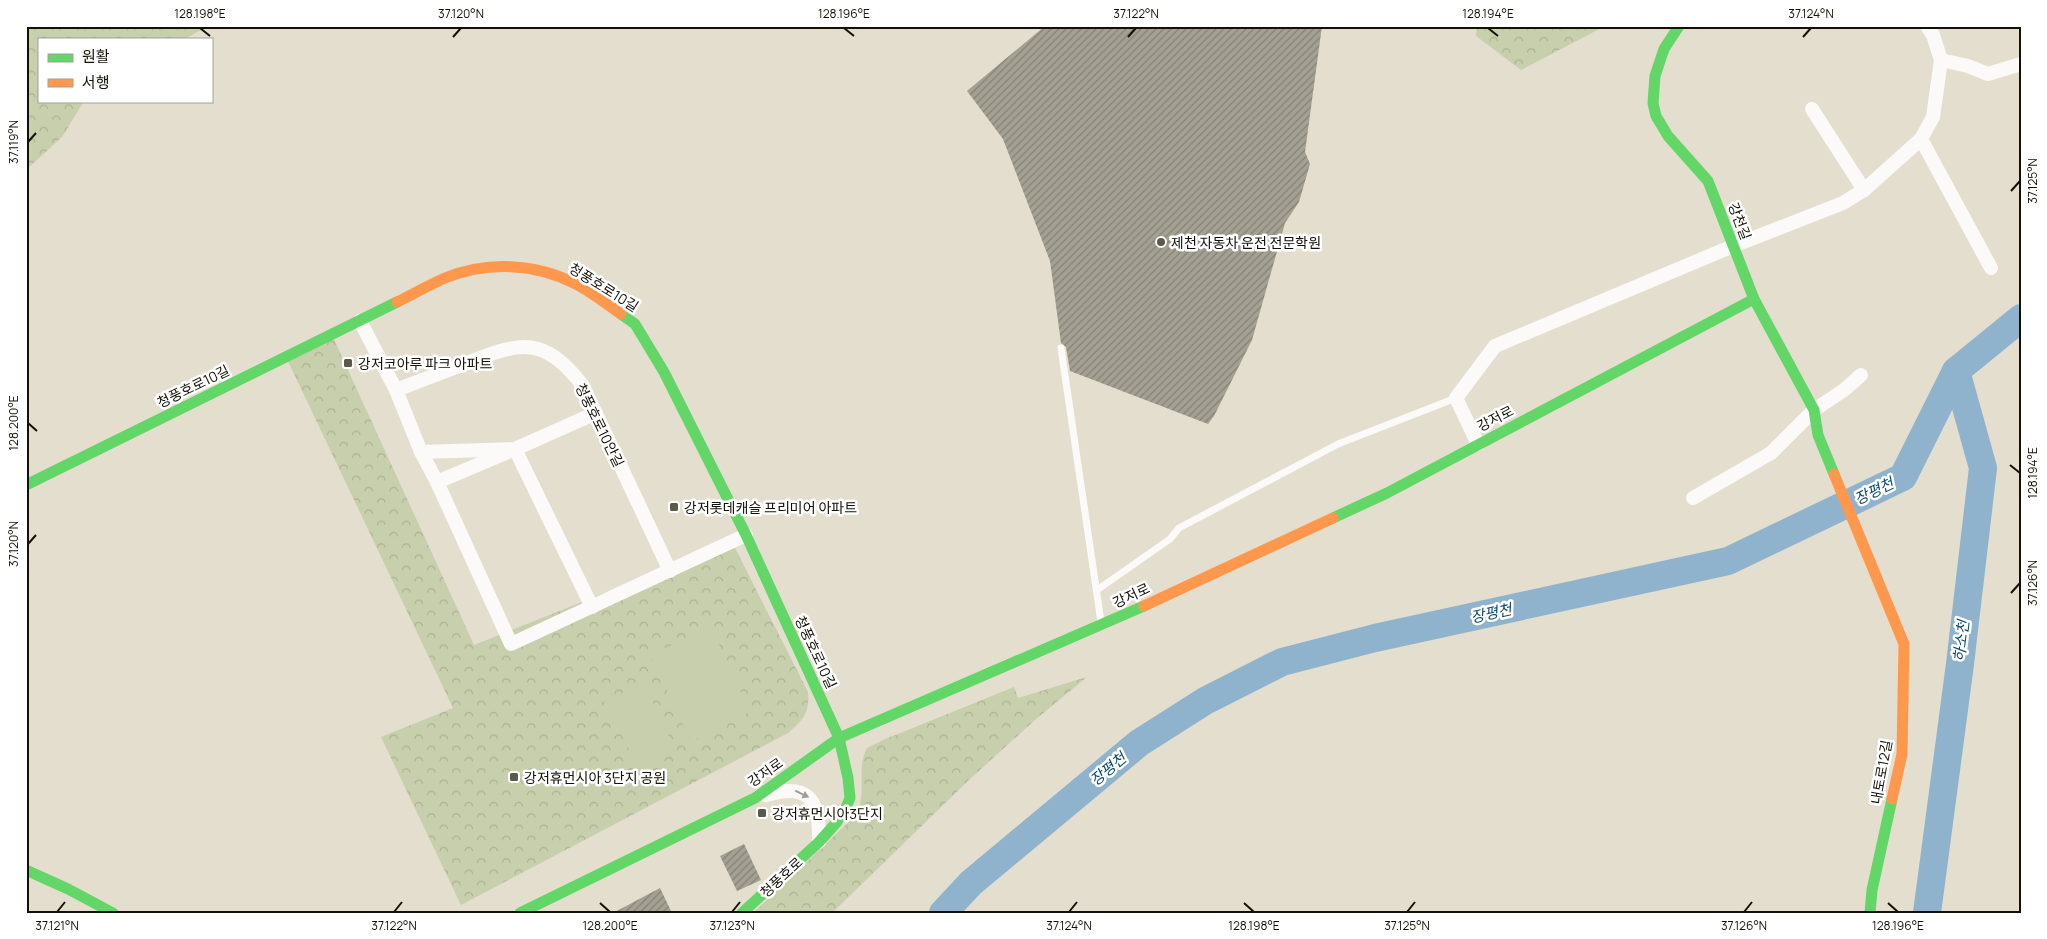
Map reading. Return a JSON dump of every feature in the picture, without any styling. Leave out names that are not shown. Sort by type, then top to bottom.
[{"type":"street","name":"강천길","points":[[1679,26],[1669,40],[1658,63],[1652,87],[1656,111],[1665,132],[1699,167],[1708,181],[1754,299],[1814,410],[1818,435]]},
{"type":"street","points":[[1478,444],[1456,398],[1495,346],[1733,246],[1843,203],[1864,190],[1897,162],[1920,139],[1933,117],[1942,60],[1933,35],[1927,26]]},
{"type":"street","points":[[1942,60],[1968,66],[1988,74],[2016,65],[2021,54]]},
{"type":"street","points":[[1812,110],[1864,190]]},
{"type":"street","points":[[1920,139],[1991,268]]},
{"type":"street","name":"청풍호로10길","points":[[26,485],[446,278],[483,268],[514,266],[552,273],[578,285],[635,324],[664,372],[746,535],[839,738]]},
{"type":"street","name":"강저로","points":[[520,913],[755,798],[839,738],[1102,625],[1387,493],[1754,299]]},
{"type":"street","points":[[360,321],[396,390],[421,452],[437,482],[511,644],[746,535]]},
{"type":"street","name":"청풍호로10안길","points":[[396,390],[502,349],[523,346],[536,348],[553,356],[568,367],[583,386],[670,571]]},
{"type":"street","points":[[1693,498],[1771,453],[1814,410],[1844,390],[1861,374]]},
{"type":"street","points":[[437,482],[596,413]]},
{"type":"street","name":"내토로12길","points":[[1818,435],[1904,644],[1902,754],[1872,890],[1870,913]]},
{"type":"street","points":[[421,452],[515,449]]},
{"type":"street","points":[[515,449],[592,607]]},
{"type":"street","name":"청풍호로","points":[[742,913],[819,842],[841,817],[850,798],[848,778],[839,738]]},
{"type":"street","points":[[755,798],[782,790],[796,790],[806,794],[815,804],[818,812],[819,842]]},
{"type":"street","points":[[26,870],[68,889],[113,913]]},
{"type":"lane","points":[[1061,348],[1102,625]]},
{"type":"lane","points":[[1097,590],[1170,539],[1179,528],[1338,444],[1456,398]]},
{"type":"green space","points":[[26,26],[208,26],[187,38],[38,38],[38,102],[83,102],[62,137],[26,170]]},
{"type":"green space","points":[[1477,26],[1605,26],[1521,70],[1476,36]]},
{"type":"green space","points":[[331,333],[474,645],[732,542],[808,692],[807,711],[798,724],[788,733],[461,905],[381,737],[453,708],[286,357]]},
{"type":"green space","points":[[712,629],[750,712],[691,741],[650,654]]},
{"type":"green space","points":[[1087,677],[1036,719],[971,778],[832,913],[753,913],[857,814],[861,796],[862,763],[867,748],[1014,687],[1018,698]]},
{"type":"green space","points":[[644,684],[677,753],[638,767],[604,701]]},
{"type":"building","name":"제천 자동차 운전 전문학원","points":[[1045,26],[1322,26],[1305,152],[1310,164],[1299,202],[1285,223],[1252,340],[1214,416],[1208,424],[1070,371],[1066,347],[1061,343],[1050,261],[1003,139],[967,91]]},
{"type":"building","points":[[744,844],[761,880],[737,891],[720,856]]},
{"type":"building","points":[[660,888],[672,913],[613,913]]},
{"type":"waterway","name":"장평천","points":[[943,913],[971,883],[1139,743],[1205,701],[1282,662],[1375,638],[1728,561],[1903,477],[1956,371],[2021,318]]},
{"type":"waterway","name":"하소천","points":[[1927,913],[1960,664],[1983,468],[1956,371]]},
{"type":"traffic: fast","points":[[1679,26],[1664,49],[1655,76],[1653,103],[1656,116],[1668,136],[1708,181],[1754,299],[1814,410],[1818,435],[1834,474]]},
{"type":"traffic: fast","points":[[1333,518],[1387,493],[1754,299]]},
{"type":"traffic: fast","points":[[26,485],[397,302]]},
{"type":"traffic: fast","points":[[621,314],[635,324],[664,372],[746,535],[839,738],[848,778],[850,798],[845,810],[836,823],[819,842],[742,913]]},
{"type":"traffic: fast","points":[[520,913],[755,798],[839,738],[1144,606]]},
{"type":"traffic: fast","points":[[1870,913],[1872,890],[1892,799]]},
{"type":"traffic: fast","points":[[26,870],[68,889],[113,913]]},
{"type":"traffic: slow","points":[[397,302],[445,278],[461,273],[478,269],[511,267],[528,268],[560,277],[588,291],[621,314]]},
{"type":"traffic: slow","points":[[1834,474],[1904,644],[1902,754],[1892,799]]},
{"type":"traffic: slow","points":[[1144,606],[1333,518]]},
{"type":"place","name":"제천 자동차 운전 전문학원","points":[[1161,242]]},
{"type":"place","name":"강저코아루 파크 아파트","points":[[348,363]]},
{"type":"place","name":"강저롯데캐슬 프리미어 아파트","points":[[674,507]]},
{"type":"place","name":"강저휴먼시아 3단지 공원","points":[[514,777]]},
{"type":"place","name":"강저휴먼시아3단지","points":[[762,813]]}]
